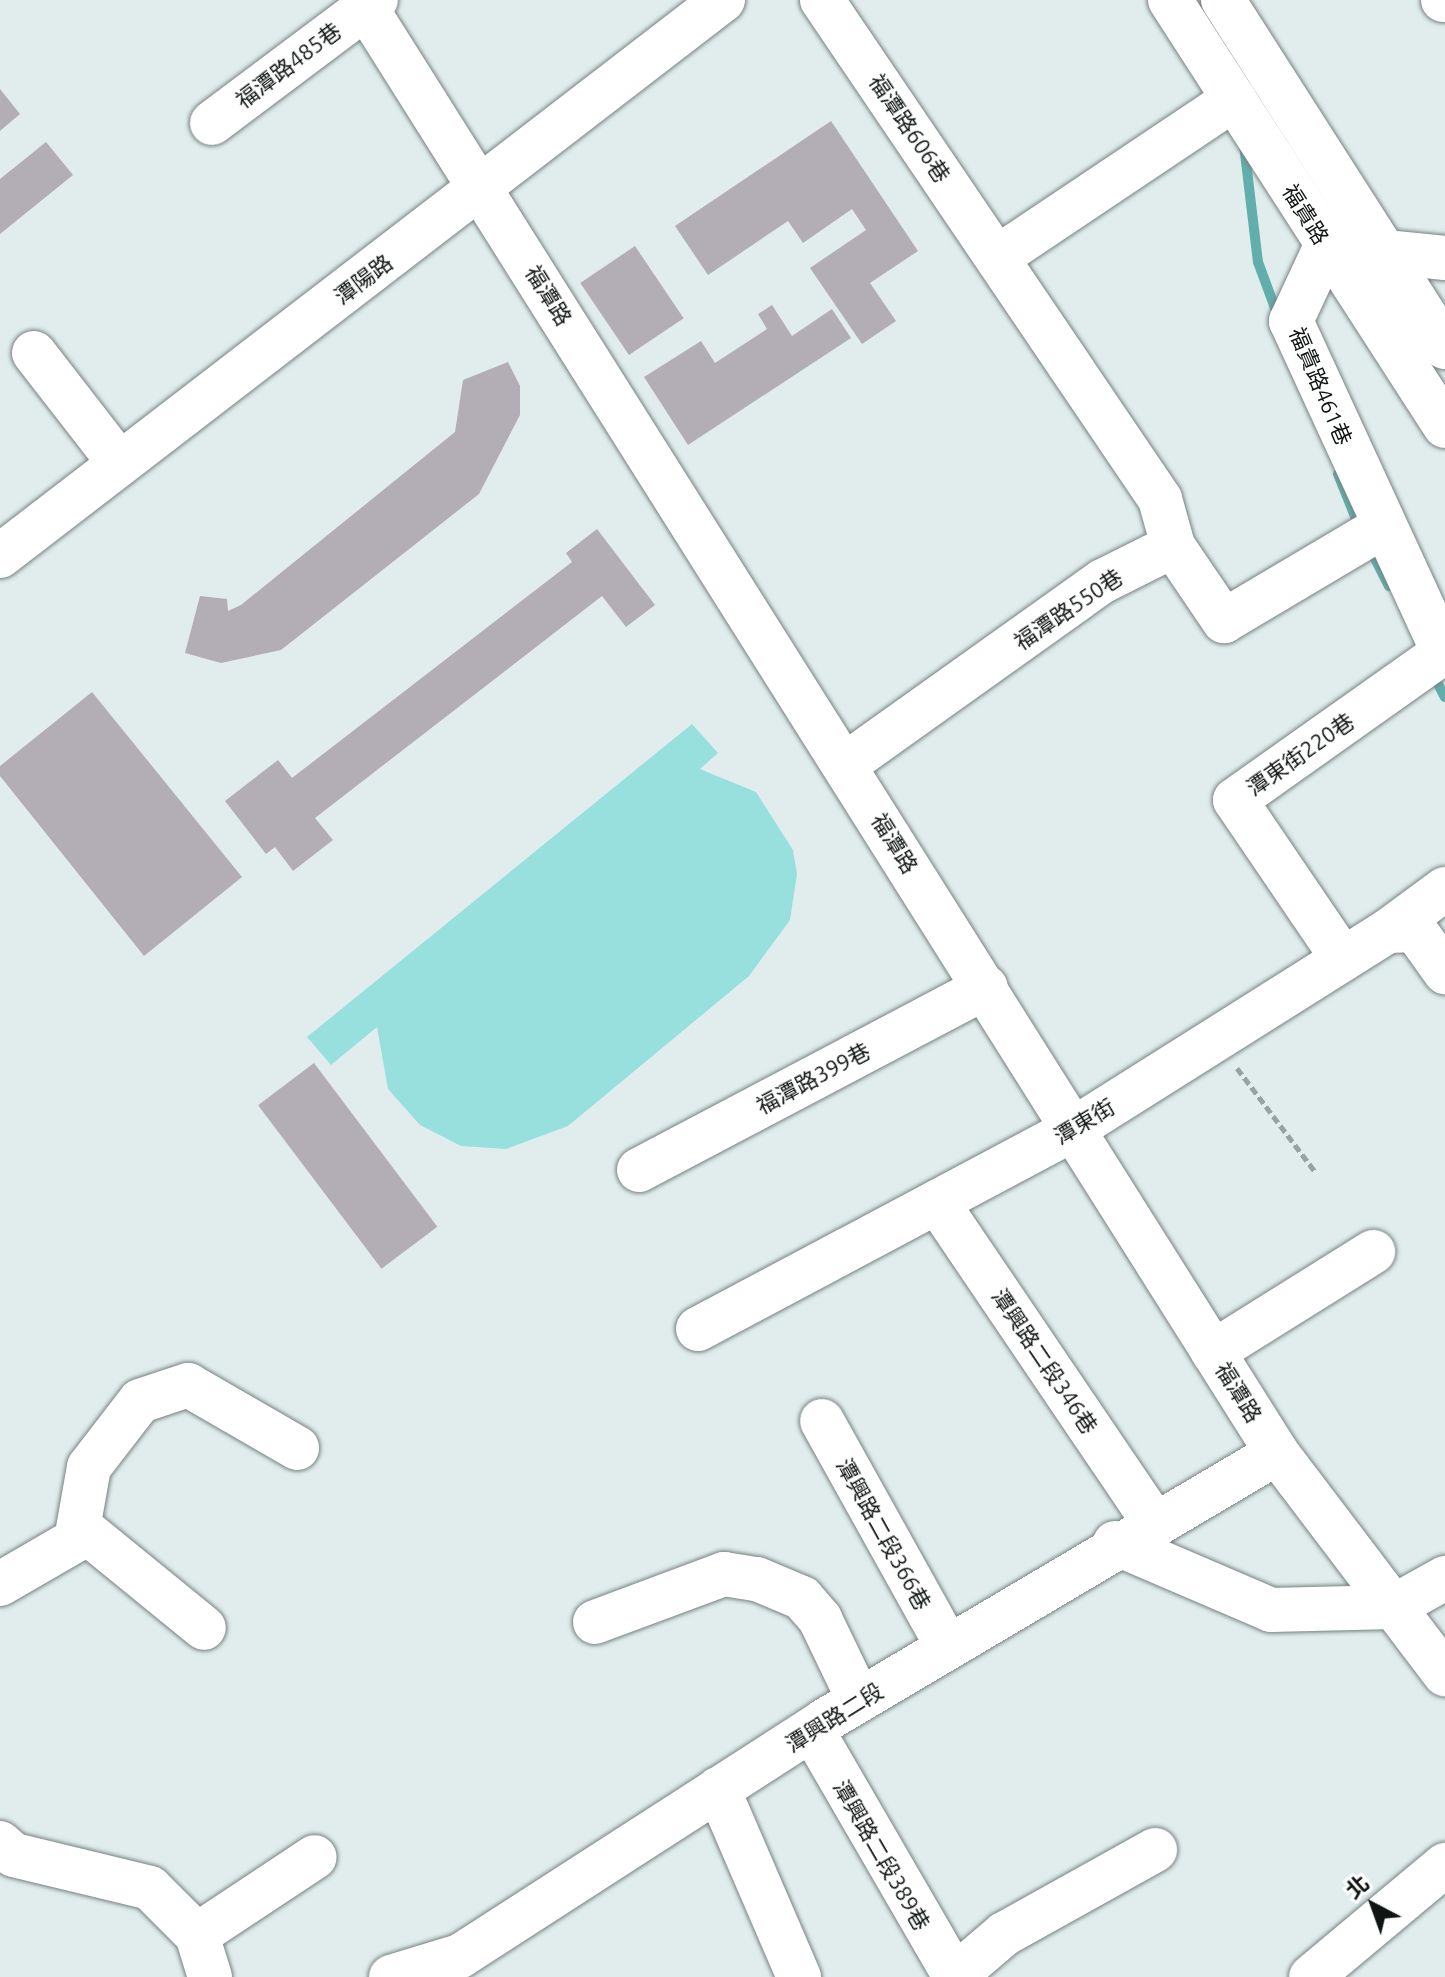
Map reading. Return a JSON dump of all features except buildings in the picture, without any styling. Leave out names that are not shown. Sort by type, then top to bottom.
[{"type":"street","name":"潭陽路","points":[[0,556],[723,0]]},
{"type":"street","name":"福潭路606巷","points":[[822,0],[998,257]]},
{"type":"street","name":"福貴路","points":[[1170,0],[1445,426]]},
{"type":"street","name":"福貴路","points":[[1223,0],[1445,347]]},
{"type":"street","name":"福潭路","points":[[368,2],[481,189],[846,764],[1072,1130],[1277,1453],[1445,1674]]},
{"type":"street","name":"福潭路485巷","points":[[212,123],[368,2]]},
{"type":"street","points":[[1234,99],[998,257],[1160,499],[1173,546],[1224,621],[1382,527]]},
{"type":"street","points":[[1326,246],[1385,255],[1445,258]]},
{"type":"street","name":"福貴路461巷","points":[[1326,246],[1291,321],[1382,527],[1444,654]]},
{"type":"street","points":[[34,353],[120,464]]},
{"type":"street","name":"福潭路550巷","points":[[846,764],[1103,581],[1173,546]]},
{"type":"street","name":"潭東街220巷","points":[[1343,959],[1235,800],[1444,654]]},
{"type":"street","name":"潭東街","points":[[698,1329],[1072,1130],[1388,931],[1445,889]]},
{"type":"street","points":[[1388,931],[1415,930],[1445,972]]},
{"type":"street","name":"福潭路399巷","points":[[639,1170],[986,987]]},
{"type":"street","name":"潭興路二段346巷","points":[[937,1202],[1153,1521]]},
{"type":"street","points":[[1213,1352],[1373,1252]]},
{"type":"street","points":[[0,1584],[76,1540],[89,1467],[140,1401],[188,1385],[297,1448]]},
{"type":"street","name":"潭興路二段366巷","points":[[822,1421],[947,1646]]},
{"type":"street","name":"潭興路二段","points":[[391,1977],[464,1966],[718,1789],[859,1700],[1115,1543],[1277,1453]]},
{"type":"street","points":[[79,1526],[204,1628]]},
{"type":"street","points":[[1115,1543],[1271,1610],[1393,1607],[1445,1578]]},
{"type":"street","points":[[595,1622],[724,1574],[757,1579],[802,1598],[820,1619],[859,1700]]},
{"type":"street","name":"潭興路二段389巷","points":[[812,1730],[955,1976]]},
{"type":"street","points":[[718,1789],[799,1977]]},
{"type":"street","points":[[0,1843],[14,1855],[150,1888],[197,1935],[210,1977]]},
{"type":"street","points":[[955,1976],[1004,1934],[1155,1850]]},
{"type":"street","points":[[197,1935],[315,1857]]},
{"type":"street","points":[[1311,1977],[1445,1865]]},
{"type":"path","points":[[1216,1039],[1316,1173]]},
{"type":"shaded area","points":[[692,724],[718,753],[700,769],[756,792],[793,850],[797,874],[790,920],[749,976],[568,1126],[506,1149],[461,1146],[420,1125],[388,1089],[377,1027],[331,1065],[307,1037]]},
{"type":"waterway","points":[[1244,145],[1258,262],[1278,316]]},
{"type":"waterway","points":[[1338,474],[1360,529]]},
{"type":"waterway","points":[[1369,547],[1389,586]]},
{"type":"waterway","points":[[1432,672],[1445,697]]}]
